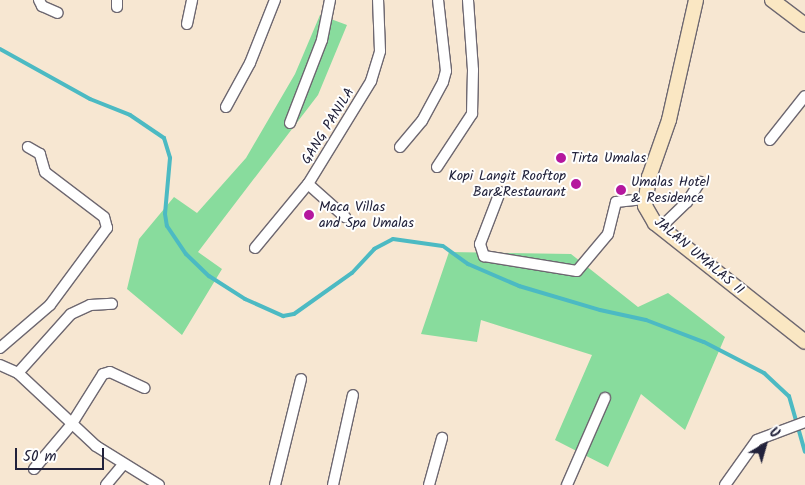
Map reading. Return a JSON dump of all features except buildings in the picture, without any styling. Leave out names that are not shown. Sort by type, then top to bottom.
[{"type":"street","points":[[39,0],[42,6],[58,13]]},
{"type":"street","points":[[187,24],[192,0]]},
{"type":"street","points":[[226,107],[257,48],[276,0]]},
{"type":"street","points":[[290,123],[322,40],[330,0]]},
{"type":"street","name":"GANG PANILA","points":[[255,248],[308,184],[352,116],[375,72],[380,51],[378,0]]},
{"type":"street","points":[[400,147],[422,121],[443,82],[446,71],[438,0]]},
{"type":"street","points":[[437,167],[472,114],[473,70],[468,0]]},
{"type":"street","points":[[500,192],[480,244],[484,256],[577,271],[608,234],[616,202],[644,199],[677,88],[696,0]]},
{"type":"street","points":[[777,1],[805,25]]},
{"type":"street","points":[[770,140],[805,96]]},
{"type":"street","points":[[0,348],[50,305],[107,228],[104,217],[44,172],[40,154],[28,147]]},
{"type":"street","points":[[661,227],[687,202],[700,182]]},
{"type":"street","points":[[308,184],[345,217]]},
{"type":"street","name":"JALAN UMALAS II","points":[[644,199],[647,211],[661,227],[805,342]]},
{"type":"street","points":[[18,373],[71,314],[90,305],[112,304]]},
{"type":"street","points":[[0,365],[18,373],[70,425],[122,465],[159,485]]},
{"type":"street","points":[[34,469],[70,425],[106,372],[144,388]]},
{"type":"street","points":[[276,485],[301,379]]},
{"type":"street","points":[[334,485],[353,395]]},
{"type":"street","points":[[567,485],[605,398]]},
{"type":"street","points":[[726,485],[757,440],[805,422]]},
{"type":"street","points":[[429,485],[442,438]]},
{"type":"street","points":[[106,485],[122,465]]},
{"type":"green space","points":[[320,15],[347,25],[318,95],[198,252],[222,269],[182,335],[127,289],[139,239],[174,197],[197,213],[246,158],[295,74]]},
{"type":"green space","points":[[449,252],[571,254],[638,307],[668,293],[725,337],[685,430],[641,394],[608,467],[555,440],[592,355],[481,320],[477,342],[421,334]]},
{"type":"waterway","points":[[0,49],[90,99],[130,115],[164,138],[170,158],[165,214],[167,226],[186,254],[209,276],[245,299],[283,316],[294,314],[352,273],[374,249],[393,239],[443,246],[468,264],[519,286],[600,310],[646,320],[704,342],[764,373],[789,396],[805,452]]},
{"type":"place","name":"Tirta Umalas","points":[[561,158]]},
{"type":"place","name":"Kopi Langit Rooftop Bar&Restaurant","points":[[576,184]]},
{"type":"place","name":"Umalas Hotel & Residence","points":[[621,190]]},
{"type":"place","name":"Maca Villas and Spa Umalas","points":[[309,215]]}]
